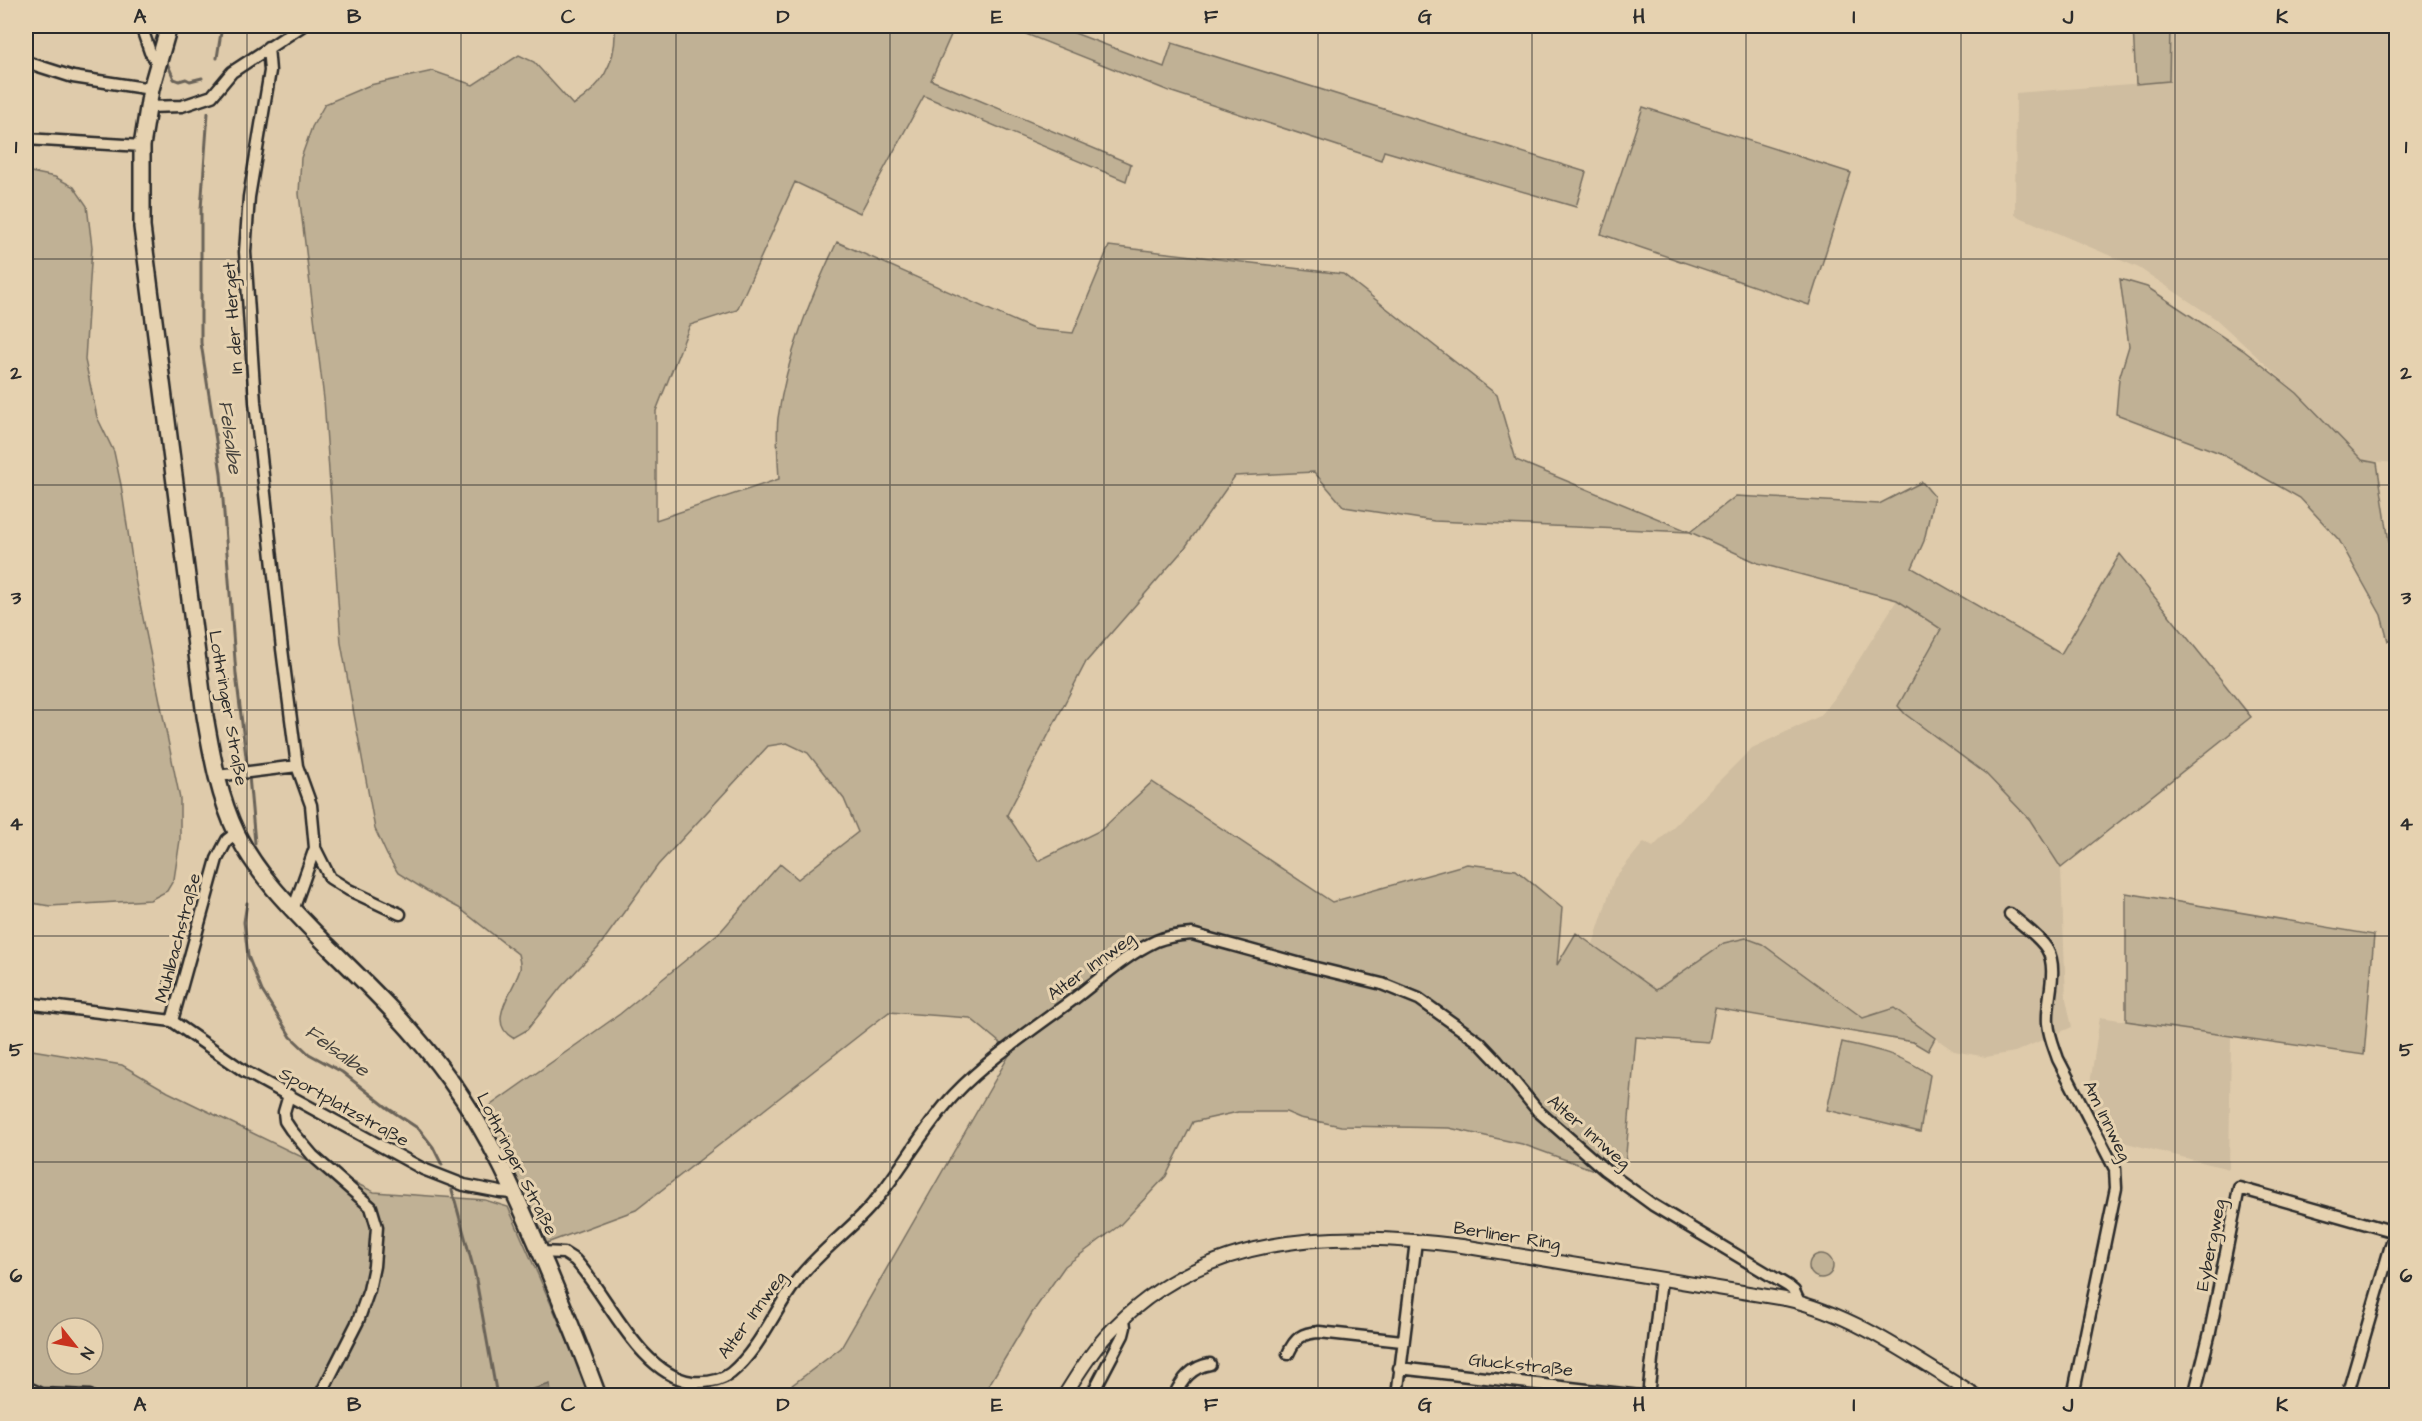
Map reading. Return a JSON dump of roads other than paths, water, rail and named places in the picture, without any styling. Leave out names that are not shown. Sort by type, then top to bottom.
[{"type":"main road","name":"Lothringer Straße","points":[[169,26],[148,107],[142,146],[141,208],[147,270],[204,705],[217,776],[236,833],[266,881],[375,992],[438,1064],[467,1106],[514,1192],[598,1395]]},
{"type":"street","points":[[141,26],[150,52],[158,63]]},
{"type":"street","points":[[148,107],[183,106],[212,96],[232,72],[302,26]]},
{"type":"street","name":"In der Herget","points":[[268,47],[270,71],[249,197],[245,252],[255,402],[297,766],[311,805],[315,848],[330,878],[349,890],[400,914]]},
{"type":"street","points":[[26,62],[72,77],[151,89]]},
{"type":"street","points":[[26,139],[142,146]]},
{"type":"street","points":[[217,776],[297,766]]},
{"type":"street","name":"Mühlbachstraße","points":[[26,1003],[172,1021],[217,859],[227,840],[236,833]]},
{"type":"street","name":"In der Herget","points":[[293,910],[315,848]]},
{"type":"street","name":"Am Innweg","points":[[2010,914],[2048,951],[2052,964],[2048,1001],[2051,1040],[2058,1059],[2115,1169],[2116,1188],[2073,1395]]},
{"type":"street","name":"Alter Innweg","points":[[540,1252],[557,1251],[575,1260],[639,1348],[656,1364],[691,1382],[724,1378],[739,1366],[759,1340],[797,1280],[812,1262],[869,1208],[955,1094],[998,1056],[1120,962],[1158,940],[1192,934],[1382,984],[1419,999],[1479,1042],[1497,1060],[1544,1117],[1605,1170],[1653,1205],[1788,1286],[1794,1291],[1799,1302]]},
{"type":"street","name":"Sportplatzstraße","points":[[172,1021],[223,1058],[432,1173],[483,1189],[514,1192]]},
{"type":"street","points":[[289,1095],[284,1112],[285,1121],[313,1156],[371,1207],[377,1227],[374,1266],[369,1290],[358,1321],[320,1395]]},
{"type":"street","name":"Eybergweg","points":[[2194,1395],[2210,1332],[2239,1188],[2396,1230]]},
{"type":"street","points":[[2347,1395],[2396,1230]]},
{"type":"street","name":"Berliner Ring","points":[[1064,1395],[1092,1354],[1124,1319],[1150,1297],[1176,1280],[1245,1250],[1304,1240],[1355,1237],[1416,1241],[1799,1302],[1849,1320],[1976,1395]]},
{"type":"street","points":[[1397,1395],[1416,1241]]},
{"type":"street","points":[[1648,1395],[1661,1279]]},
{"type":"street","points":[[1090,1395],[1122,1335],[1125,1326],[1124,1319]]},
{"type":"street","points":[[1288,1354],[1293,1344],[1306,1332],[1402,1341]]},
{"type":"street","points":[[1174,1395],[1186,1377],[1201,1365],[1209,1364]]},
{"type":"street","name":"Gluckstraße","points":[[1399,1368],[1550,1391],[1640,1395]]},
{"type":"street","points":[[26,1387],[42,1394],[90,1395]]},
{"type":"waterway","points":[[154,26],[155,31]]},
{"type":"waterway","name":"Felsalbe","points":[[217,58],[222,26]]},
{"type":"waterway","points":[[168,65],[174,79],[179,81],[202,78]]},
{"type":"waterway","name":"Felsalbe","points":[[208,113],[201,209],[201,343],[221,473],[236,674],[247,765]]},
{"type":"waterway","name":"Felsalbe","points":[[249,776],[255,843]]},
{"type":"waterway","name":"Felsalbe","points":[[247,903],[244,922],[248,956],[262,991],[291,1037],[309,1054],[342,1072],[419,1129],[433,1147],[442,1165]]},
{"type":"waterway","name":"Felsalbe","points":[[452,1190],[475,1274],[497,1396]]}]
